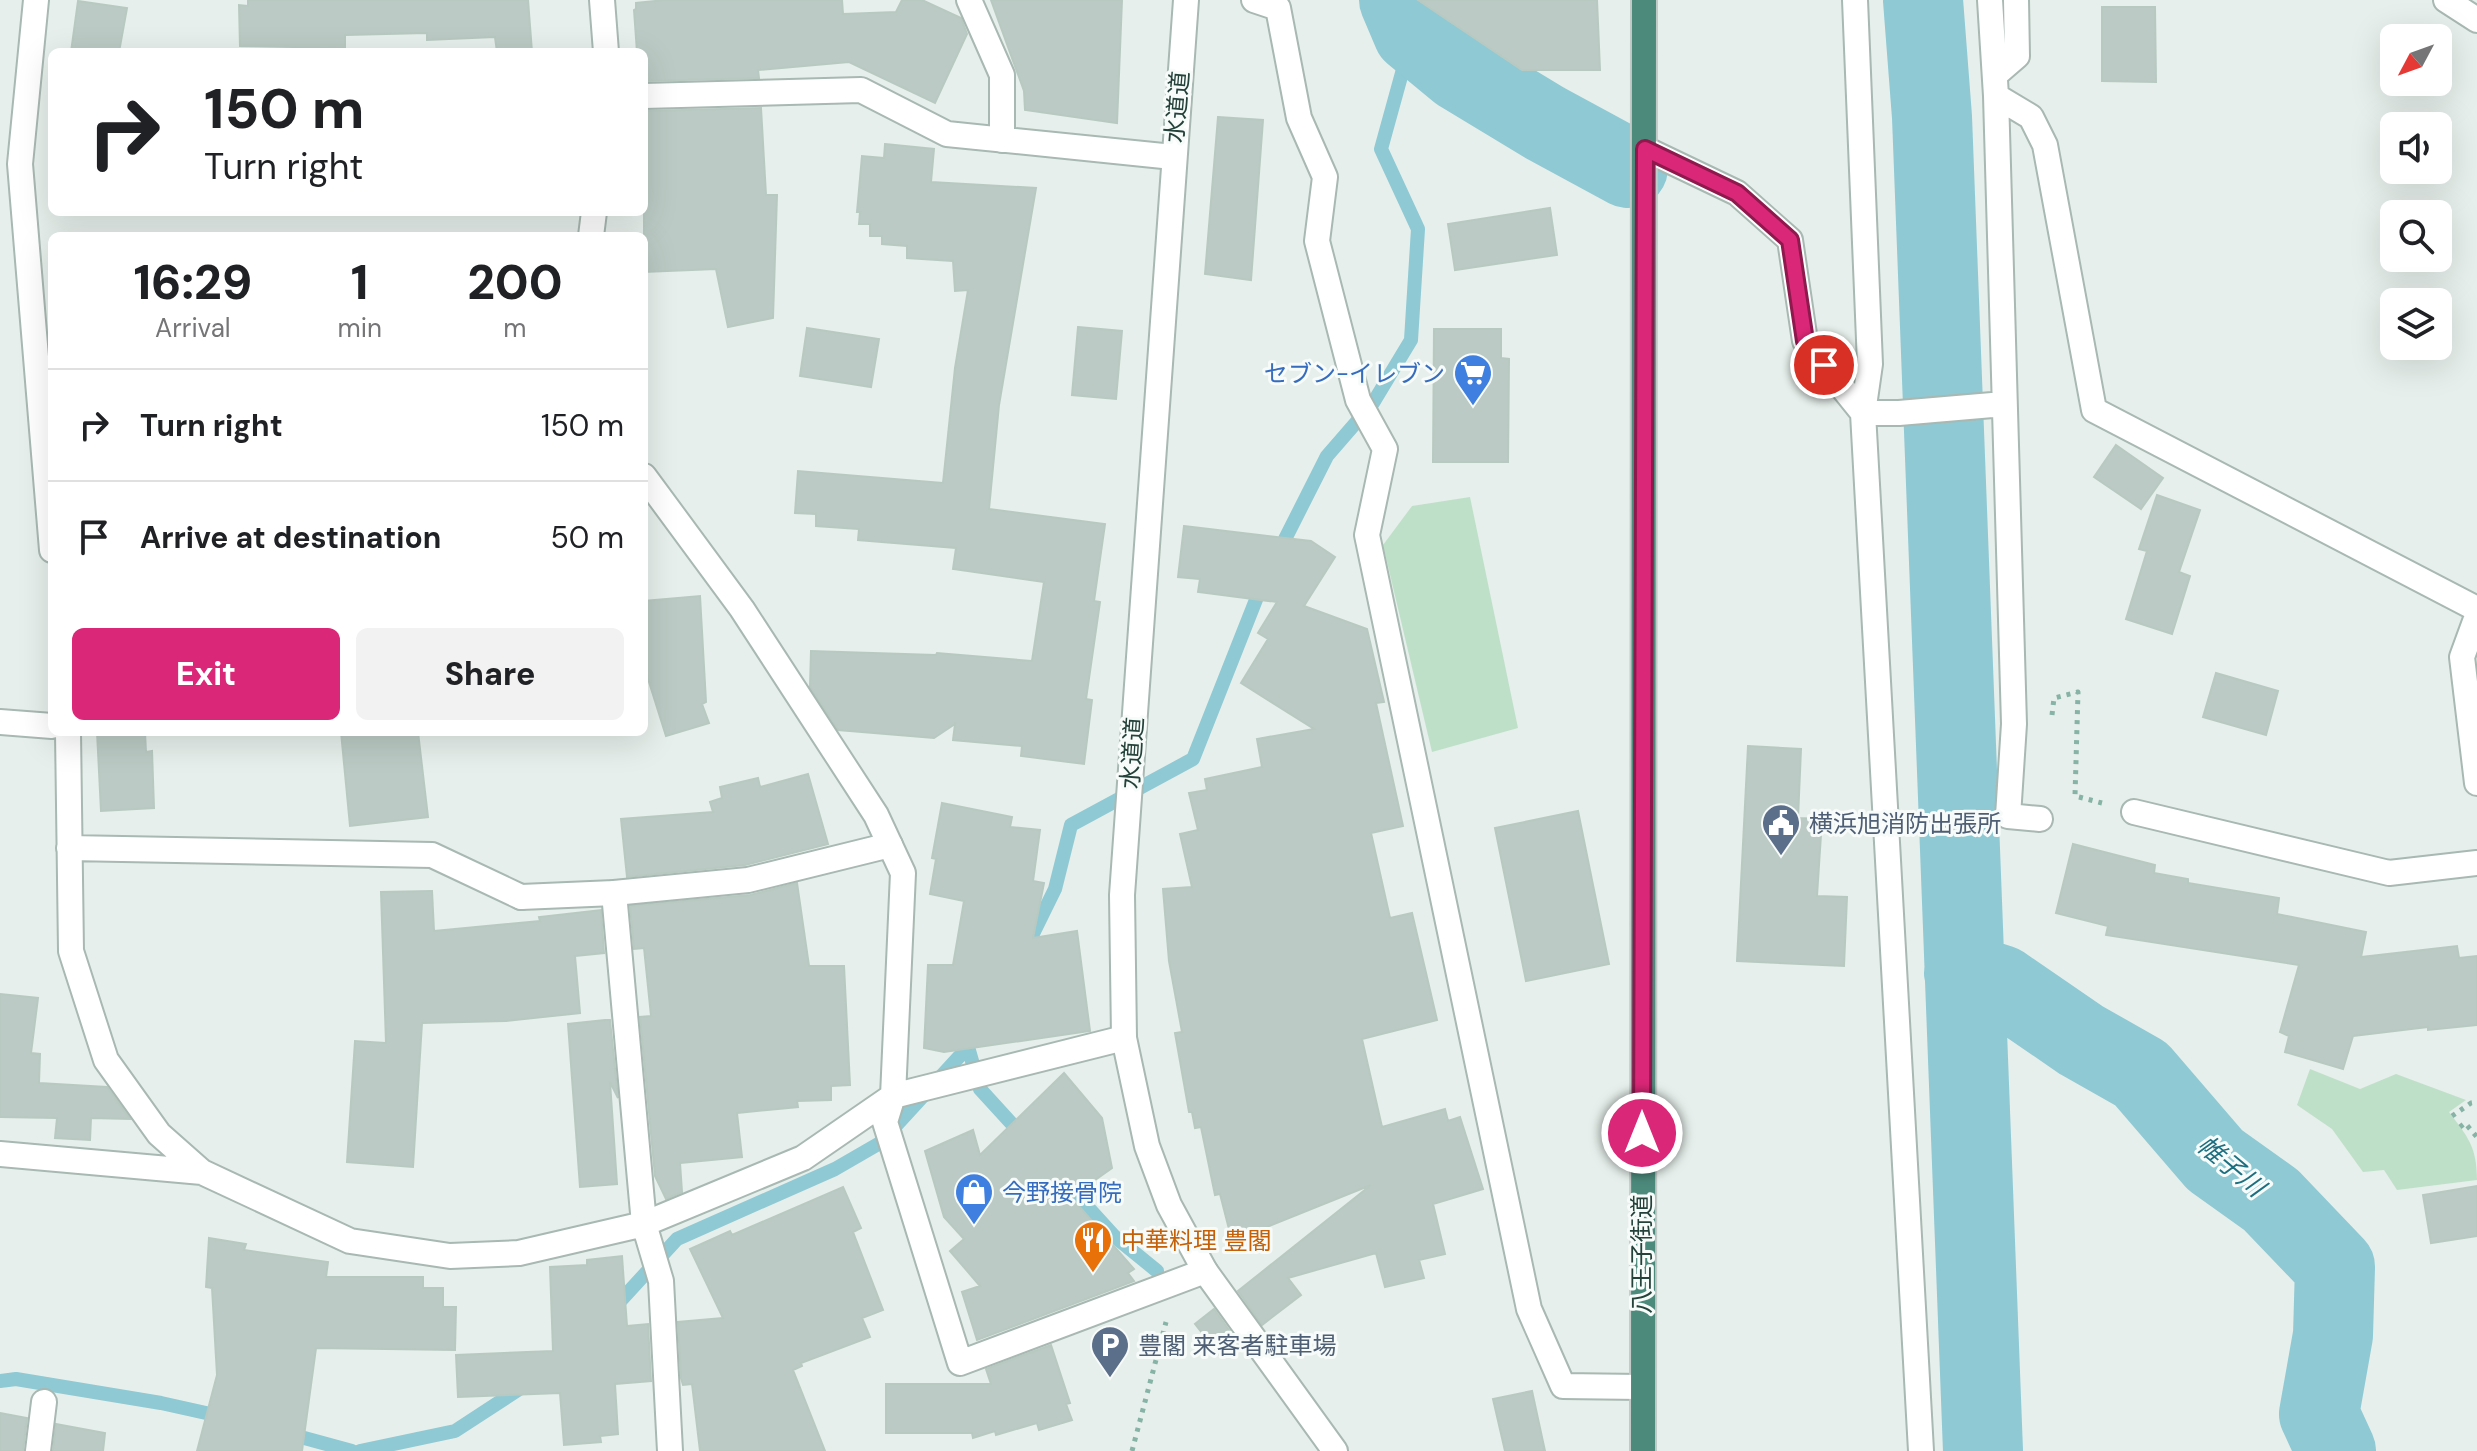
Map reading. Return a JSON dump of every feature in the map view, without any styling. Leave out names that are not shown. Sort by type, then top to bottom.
[{"type":"highway","name":"八王子街道","points":[[1643,1451],[1644,0]]},
{"type":"street","points":[[36,0],[10,163],[48,513]]},
{"type":"street","points":[[602,0],[606,48]]},
{"type":"street","points":[[969,0],[1002,75],[1002,140]]},
{"type":"street","name":"水道道","points":[[1186,0],[1122,895],[1124,1038],[1147,1146],[1169,1205],[1205,1271],[1335,1451]]},
{"type":"street","points":[[1254,0],[1277,4],[1299,118],[1325,177],[1317,241],[1358,400],[1385,449],[1367,535],[1529,1309],[1563,1386],[1641,1387]]},
{"type":"street","points":[[1855,0],[1870,364],[1863,413],[1921,1451]]},
{"type":"street","points":[[1990,0],[1996,86],[1996,404],[2014,724],[2008,816],[2040,819]]},
{"type":"street","points":[[1996,86],[2017,56],[2016,0]]},
{"type":"street","points":[[2446,0],[2477,20]]},
{"type":"street","points":[[1996,86],[2031,117],[2045,145],[2094,410],[2477,609]]},
{"type":"street","points":[[648,96],[861,90],[947,134],[1173,157]]},
{"type":"street","points":[[1645,149],[1737,193],[1790,240],[1805,341],[1863,413]]},
{"type":"street","points":[[1863,413],[1899,413],[1996,404]]},
{"type":"street","points":[[648,481],[742,609],[876,815],[903,873],[893,1096],[885,1122],[960,1363],[1205,1271]]},
{"type":"street","points":[[2477,616],[2462,657],[2477,783]]},
{"type":"street","points":[[0,722],[48,726]]},
{"type":"street","points":[[68,736],[71,951],[106,1060],[159,1134],[202,1172],[350,1241],[450,1256],[519,1253],[644,1224],[803,1158],[893,1096],[1124,1038]]},
{"type":"street","points":[[2134,812],[2389,873],[2477,863]]},
{"type":"street","points":[[69,848],[432,855],[521,897],[614,893],[748,880],[890,845]]},
{"type":"street","points":[[614,893],[644,1224],[661,1281],[670,1451]]},
{"type":"street","points":[[0,1154],[202,1172]]},
{"type":"street","points":[[38,1451],[44,1402]]},
{"type":"path","points":[[2050,728],[2054,698],[2078,692],[2075,796],[2134,812]]},
{"type":"path","points":[[2452,1116],[2477,1102]]},
{"type":"path","points":[[2460,1127],[2465,1123],[2477,1137]]},
{"type":"path","points":[[1132,1451],[1176,1282]]},
{"type":"green space","points":[[1470,497],[1518,728],[1432,752],[1383,545],[1412,506]]},
{"type":"green space","points":[[2310,1069],[2360,1089],[2396,1074],[2466,1100],[2449,1112],[2470,1143],[2477,1180],[2397,1190],[2384,1170],[2363,1172],[2332,1129],[2297,1105]]},
{"type":"building","points":[[248,0],[528,0],[532,48],[496,48],[495,37],[427,40],[427,33],[345,35],[345,48],[240,46],[239,5],[248,6]]},
{"type":"building","points":[[665,0],[842,0],[843,14],[896,12],[902,0],[922,0],[961,18],[967,34],[935,103],[849,62],[758,70],[759,78],[648,81],[648,48],[637,48],[636,3]]},
{"type":"building","points":[[991,0],[1122,0],[1117,123],[1025,110],[1024,91]]},
{"type":"building","points":[[1418,0],[1597,0],[1600,70],[1522,70]]},
{"type":"building","points":[[78,1],[127,8],[120,48],[72,48]]},
{"type":"building","points":[[2102,7],[2155,7],[2156,82],[2102,81]]},
{"type":"building","points":[[761,108],[766,195],[777,195],[773,318],[728,327],[716,269],[648,272],[648,232],[644,232],[644,216],[648,216],[648,111]]},
{"type":"building","points":[[1218,117],[1263,120],[1251,280],[1205,274]]},
{"type":"building","points":[[885,144],[934,149],[931,182],[1036,188],[999,405],[989,509],[1105,524],[1094,601],[1100,602],[1086,699],[1092,700],[1084,764],[1021,756],[1022,746],[953,740],[955,724],[934,738],[838,730],[810,687],[811,651],[937,653],[1032,661],[1044,582],[953,569],[956,548],[858,540],[859,529],[816,526],[816,514],[795,513],[798,471],[943,483],[955,368],[968,290],[955,291],[953,261],[907,258],[907,246],[882,244],[882,236],[870,236],[870,224],[859,224],[860,212],[857,212],[862,156],[884,158]]},
{"type":"building","points":[[1550,208],[1557,255],[1455,270],[1448,224]]},
{"type":"building","points":[[1078,327],[1122,331],[1116,399],[1072,395]]},
{"type":"building","points":[[807,328],[879,339],[871,387],[800,376]]},
{"type":"building","points":[[1434,329],[1501,329],[1501,358],[1509,359],[1508,462],[1433,462]]},
{"type":"building","points":[[2116,445],[2163,478],[2141,509],[2094,477]]},
{"type":"building","points":[[2157,495],[2200,510],[2179,572],[2190,576],[2172,634],[2126,619],[2147,551],[2139,549]]},
{"type":"building","points":[[1184,526],[1311,541],[1335,557],[1304,606],[1367,629],[1384,702],[1376,703],[1403,826],[1371,833],[1390,918],[1412,913],[1437,1020],[1362,1039],[1382,1127],[1445,1109],[1448,1121],[1460,1117],[1483,1189],[1433,1204],[1445,1254],[1419,1260],[1424,1278],[1385,1287],[1376,1253],[1288,1278],[1301,1295],[1262,1325],[1238,1291],[1371,1185],[1232,1241],[1220,1194],[1215,1195],[1201,1127],[1195,1128],[1192,1112],[1189,1112],[1175,1033],[1182,1032],[1169,961],[1163,889],[1192,887],[1180,834],[1198,830],[1189,793],[1207,790],[1205,779],[1262,767],[1257,739],[1314,729],[1241,683],[1268,639],[1258,633],[1277,602],[1198,592],[1200,579],[1178,577]]},
{"type":"building","points":[[700,596],[706,702],[702,704],[709,723],[666,736],[648,679],[648,601]]},
{"type":"building","points":[[2216,673],[2278,691],[2266,735],[2203,717]]},
{"type":"building","points":[[97,736],[145,736],[146,752],[152,751],[154,808],[101,811]]},
{"type":"building","points":[[341,736],[418,736],[428,817],[350,826]]},
{"type":"building","name":"横浜旭消防出張所","points":[[1748,746],[1801,749],[1798,818],[1822,819],[1817,896],[1847,897],[1844,966],[1737,961]]},
{"type":"building","points":[[808,774],[828,844],[745,865],[627,877],[621,819],[713,812],[710,802],[722,798],[720,787],[758,778],[760,787]]},
{"type":"building","points":[[942,803],[1012,817],[1010,827],[1040,830],[1033,881],[1044,883],[1033,938],[1077,931],[1090,1031],[944,1052],[924,1048],[928,965],[953,965],[964,901],[930,894],[936,859],[932,858]]},
{"type":"building","points":[[1578,811],[1609,964],[1526,981],[1495,828]]},
{"type":"building","points":[[2073,844],[2155,865],[2154,873],[2188,879],[2188,883],[2279,898],[2277,914],[2366,932],[2361,957],[2457,946],[2459,958],[2477,956],[2477,1025],[2353,1036],[2343,1069],[2285,1052],[2289,1036],[2280,1032],[2299,965],[2106,935],[2108,926],[2056,913]]},
{"type":"building","points":[[797,883],[809,966],[844,966],[850,1085],[831,1086],[831,1100],[797,1101],[798,1107],[737,1113],[742,1157],[680,1163],[682,1192],[666,1199],[655,1176],[640,1017],[651,1016],[644,948],[634,949],[630,906],[750,895]]},
{"type":"building","points":[[432,891],[434,931],[540,921],[539,917],[601,910],[604,953],[575,956],[580,1013],[506,1021],[422,1023],[413,1167],[347,1162],[355,1041],[386,1043],[381,892]]},
{"type":"building","points":[[0,994],[38,998],[31,1053],[40,1054],[39,1083],[107,1087],[130,1119],[91,1118],[90,1140],[55,1138],[57,1118],[0,1117]]},
{"type":"building","points":[[610,1020],[618,1098],[610,1082],[617,1184],[580,1187],[568,1024]]},
{"type":"building","points":[[1064,1073],[1102,1118],[1112,1168],[1071,1197],[1134,1269],[1128,1273],[1134,1281],[977,1340],[962,1292],[980,1286],[950,1251],[964,1239],[944,1217],[925,1151],[973,1130],[980,1155]]},
{"type":"building","points":[[2477,1186],[2477,1236],[2431,1243],[2423,1195]]},
{"type":"building","points":[[843,1187],[861,1228],[853,1232],[883,1310],[862,1318],[870,1337],[801,1363],[802,1366],[793,1370],[825,1451],[700,1451],[692,1384],[683,1385],[681,1378],[678,1322],[723,1318],[690,1249],[730,1231],[732,1235]]},
{"type":"building","points":[[209,1238],[246,1244],[244,1250],[328,1262],[326,1277],[423,1277],[423,1288],[443,1288],[443,1307],[456,1307],[455,1350],[316,1348],[302,1451],[197,1451],[217,1375],[212,1288],[206,1287]]},
{"type":"building","points":[[622,1256],[627,1326],[648,1324],[651,1381],[615,1384],[618,1434],[600,1436],[601,1442],[564,1445],[560,1393],[458,1397],[456,1355],[553,1351],[550,1267],[587,1265],[587,1260]]},
{"type":"building","points":[[1214,1309],[1239,1344],[1221,1357],[1195,1324]]},
{"type":"building","points":[[1051,1345],[1070,1403],[1066,1404],[1072,1420],[1039,1430],[1037,1423],[973,1438],[972,1433],[886,1433],[886,1384],[991,1384],[986,1369]]},
{"type":"building","points":[[1532,1391],[1545,1451],[1505,1451],[1493,1399]]},
{"type":"building","points":[[0,1413],[27,1418],[23,1451],[0,1451]]},
{"type":"building","points":[[56,1424],[105,1433],[103,1451],[53,1451]]},
{"type":"waterway","points":[[1399,0],[1413,33],[1459,71],[1628,168]]},
{"type":"waterway","points":[[1923,0],[1932,117],[1983,1451]]},
{"type":"waterway","points":[[1278,553],[1327,456],[1373,403],[1411,340],[1418,229],[1381,149],[1413,33]]},
{"type":"waterway","points":[[1025,950],[1055,889],[1071,825],[1193,759],[1263,582]]},
{"type":"waterway","name":"帷子川","points":[[1964,973],[2001,985],[2081,1040],[2141,1074],[2215,1160],[2271,1200],[2335,1267],[2333,1335],[2319,1414],[2336,1451]]},
{"type":"waterway","points":[[976,1033],[968,1047],[980,1089],[1023,1136]]},
{"type":"waterway","points":[[612,1310],[677,1239],[835,1169],[880,1143],[968,1047]]},
{"type":"waterway","points":[[1064,1181],[1114,1236],[1157,1271]]},
{"type":"waterway","points":[[0,1381],[16,1379],[161,1403],[224,1417]]},
{"type":"waterway","points":[[360,1451],[455,1431],[524,1386]]},
{"type":"waterway","points":[[286,1433],[352,1451]]},
{"type":"place","name":"セブン-イレブン","points":[[1473,407]]},
{"type":"place","name":"横浜旭消防出張所","points":[[1781,857]]},
{"type":"place","name":"今野接骨院","points":[[974,1226]]},
{"type":"place","name":"中華料理 豊閣","points":[[1093,1274]]},
{"type":"place","name":"豊閣 来客者駐車場","points":[[1110,1379]]},
{"type":"route","points":[[1642,1133],[1645,149],[1737,193],[1790,240],[1805,341],[1824,365]]}]
